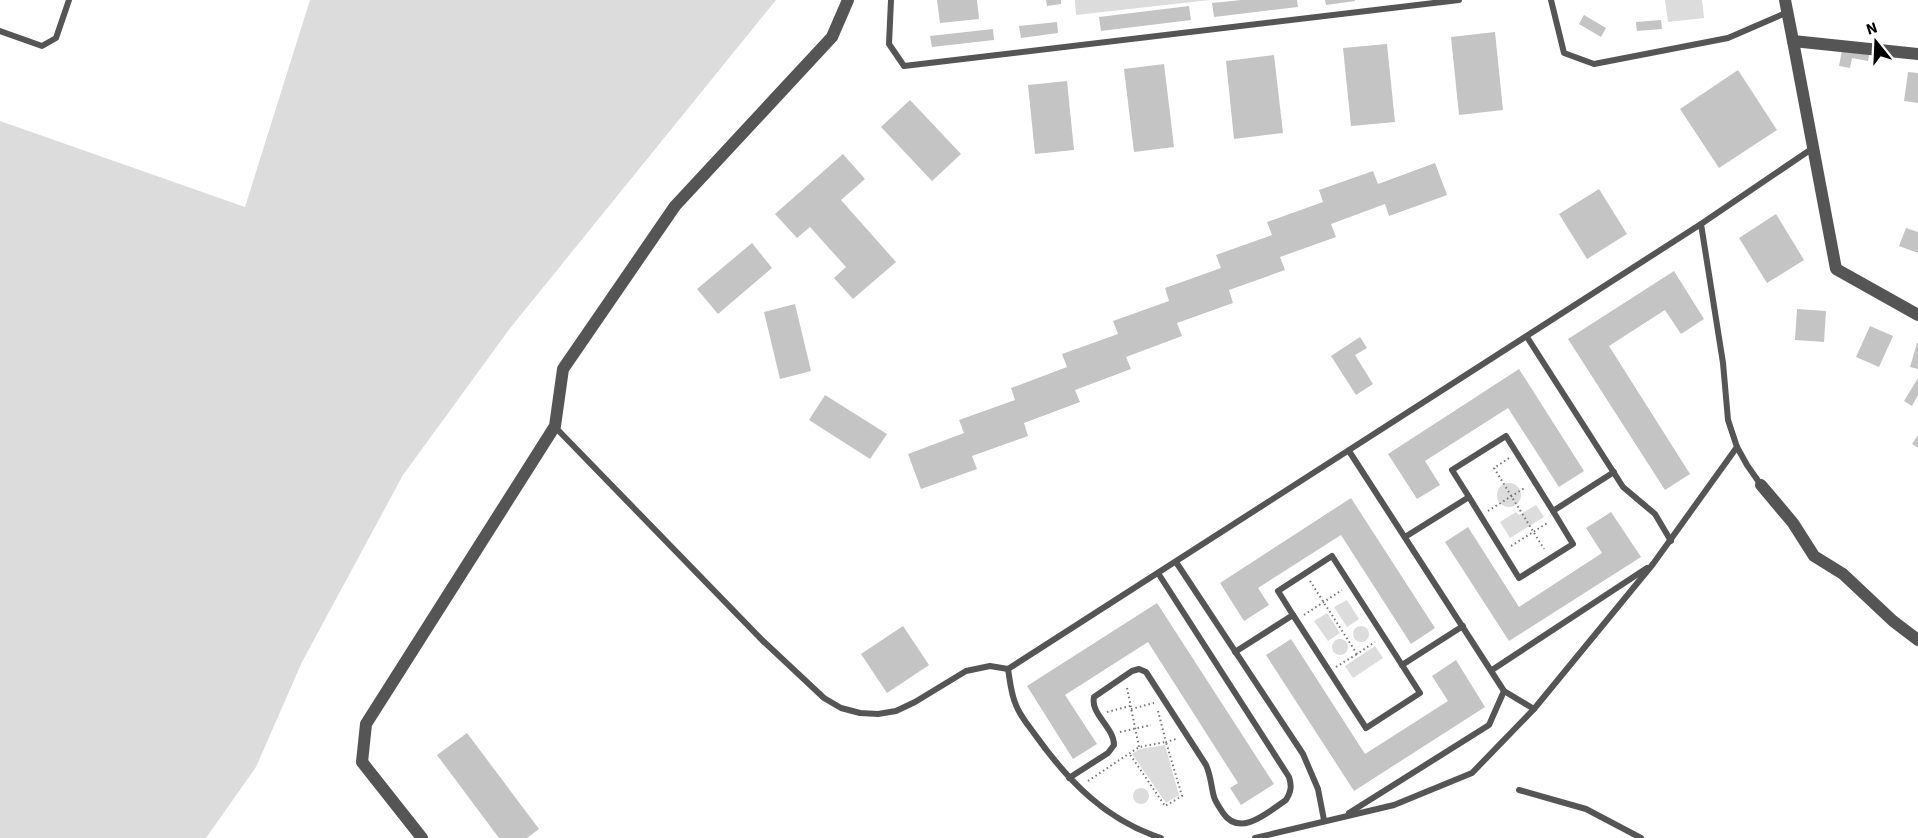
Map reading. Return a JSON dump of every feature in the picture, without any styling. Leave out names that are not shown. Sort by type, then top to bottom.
[{"type":"street","points":[[422,838],[362,762],[366,724],[555,426],[563,369],[675,206],[832,37],[848,0]]},
{"type":"street","points":[[1787,6],[1836,269],[1918,315]]},
{"type":"street","points":[[1793,41],[1918,54]]},
{"type":"street","points":[[1761,485],[1793,523],[1814,556],[1843,574],[1893,621],[1918,640]]},
{"type":"lane","points":[[0,31],[42,46],[56,38],[69,0]]},
{"type":"lane","points":[[891,0],[889,44],[904,66],[1459,0]]},
{"type":"lane","points":[[1551,0],[1564,53],[1594,64],[1728,38],[1787,6]]},
{"type":"lane","points":[[555,426],[762,640],[825,698],[841,708],[860,713],[878,714],[896,711],[966,671],[990,666],[1008,669],[1701,225],[1814,148]]},
{"type":"lane","points":[[1701,225],[1723,363],[1728,420],[1737,447],[1761,485]]},
{"type":"lane","points":[[1527,337],[1623,487],[1655,514],[1671,541]]},
{"type":"lane","points":[[1506,436],[1535,482],[1573,544],[1519,578],[1452,470],[1506,436]]},
{"type":"lane","points":[[1255,838],[1394,805],[1472,773],[1534,709],[1653,564],[1737,447]]},
{"type":"lane","points":[[1349,451],[1492,669],[1504,691],[1534,709]]},
{"type":"lane","points":[[1553,510],[1614,472]]},
{"type":"lane","points":[[1405,537],[1469,497]]},
{"type":"lane","points":[[1332,556],[1351,585],[1420,693],[1366,728],[1278,591],[1332,556]]},
{"type":"lane","points":[[1176,562],[1303,754],[1318,789],[1324,820]]},
{"type":"lane","points":[[1492,669],[1653,564]]},
{"type":"lane","points":[[1069,778],[1111,749],[1114,741],[1093,703],[1094,697],[1136,670],[1146,672],[1206,765],[1215,801],[1228,821],[1243,825],[1286,800],[1291,788],[1289,777],[1158,573]]},
{"type":"lane","points":[[1235,652],[1295,617]]},
{"type":"lane","points":[[1402,665],[1463,626]]},
{"type":"lane","points":[[1008,669],[1017,709],[1078,788],[1092,801],[1118,818],[1161,838]]},
{"type":"lane","points":[[1346,815],[1489,725],[1504,691]]},
{"type":"lane","points":[[1519,790],[1586,809],[1641,838]]},
{"type":"path","points":[[1517,453],[1494,468],[1550,558]]},
{"type":"path","points":[[1480,516],[1535,482]]},
{"type":"path","points":[[1502,551],[1557,517]]},
{"type":"path","points":[[1305,573],[1357,654]]},
{"type":"path","points":[[1295,617],[1351,585]]},
{"type":"path","points":[[1329,671],[1384,636]]},
{"type":"path","points":[[1124,676],[1139,747]]},
{"type":"path","points":[[1099,714],[1156,703],[1182,796],[1165,806],[1129,753]]},
{"type":"path","points":[[1112,735],[1151,725]]},
{"type":"path","points":[[1078,788],[1139,747],[1187,735]]},
{"type":"shaded area","points":[[310,0],[776,0],[511,327],[403,475],[302,662],[256,767],[206,838],[0,838],[0,121],[245,207]]},
{"type":"shaded area","points":[[1075,0],[1210,0],[1076,15]]},
{"type":"shaded area","points":[[1665,0],[1702,0],[1704,18],[1668,22]]},
{"type":"shaded area","points":[[1509,483],[1518,486],[1521,495],[1518,504],[1509,507],[1500,504],[1497,495],[1500,486]]},
{"type":"shaded area","points":[[1536,505],[1544,517],[1510,538],[1500,522],[1516,512],[1519,515]]},
{"type":"shaded area","points":[[1347,600],[1359,619],[1347,627],[1334,607]]},
{"type":"shaded area","points":[[1327,613],[1340,633],[1328,641],[1314,621]]},
{"type":"shaded area","points":[[1358,626],[1364,626],[1369,634],[1367,640],[1358,642],[1353,637],[1353,631]]},
{"type":"shaded area","points":[[1337,639],[1343,639],[1348,647],[1346,653],[1337,655],[1332,650],[1332,644]]},
{"type":"shaded area","points":[[1375,646],[1383,658],[1353,678],[1345,666]]},
{"type":"shaded area","points":[[1165,745],[1179,795],[1166,803],[1132,754],[1140,749]]},
{"type":"shaded area","points":[[1138,788],[1144,788],[1149,796],[1147,802],[1138,804],[1133,799],[1133,793]]},
{"type":"building","points":[[937,0],[977,0],[979,19],[940,23]]},
{"type":"building","points":[[1046,0],[1061,0],[1061,4],[1047,6]]},
{"type":"building","points":[[1241,0],[1297,0],[1298,7],[1214,17],[1212,3]]},
{"type":"building","points":[[1325,0],[1355,0],[1355,1],[1326,5]]},
{"type":"building","points":[[1189,6],[1191,20],[1101,31],[1099,17]]},
{"type":"building","points":[[1584,15],[1606,28],[1601,37],[1579,24]]},
{"type":"building","points":[[1661,20],[1662,29],[1637,31],[1636,22]]},
{"type":"building","points":[[1057,22],[1058,33],[1021,38],[1019,26]]},
{"type":"building","points":[[993,29],[994,40],[932,47],[930,36]]},
{"type":"building","points":[[1495,32],[1503,110],[1459,115],[1451,37]]},
{"type":"building","points":[[1387,44],[1395,122],[1351,126],[1343,48]]},
{"type":"building","points":[[1843,45],[1870,50],[1868,61],[1852,58],[1850,68],[1839,66]]},
{"type":"building","points":[[1274,55],[1283,133],[1234,139],[1226,61]]},
{"type":"building","points":[[1164,64],[1174,147],[1134,152],[1124,69]]},
{"type":"building","points":[[1738,70],[1777,130],[1719,168],[1680,109]]},
{"type":"building","points":[[1908,72],[1918,73],[1918,103],[1904,101]]},
{"type":"building","points":[[1067,81],[1074,150],[1035,154],[1028,85]]},
{"type":"building","points":[[910,100],[961,154],[932,181],[881,127]]},
{"type":"building","points":[[843,154],[865,179],[841,200],[896,262],[853,299],[834,278],[846,267],[810,227],[797,238],[775,214]]},
{"type":"building","points":[[1435,163],[1447,195],[1389,216],[1385,204],[1331,224],[1336,237],[1280,257],[1285,270],[1229,290],[1233,303],[1177,323],[1182,336],[1126,357],[1131,369],[1075,390],[1080,402],[1024,423],[1028,436],[972,456],[977,469],[921,489],[908,454],[964,433],[959,420],[1015,400],[1011,388],[1067,367],[1062,354],[1118,334],[1113,321],[1169,301],[1165,288],[1221,268],[1216,255],[1272,235],[1267,222],[1323,202],[1319,190],[1373,171],[1378,184]]},
{"type":"building","points":[[1599,189],[1627,234],[1587,259],[1559,214]]},
{"type":"building","points":[[1776,214],[1804,260],[1767,283],[1739,238]]},
{"type":"building","points":[[1906,228],[1918,232],[1918,253],[1899,246]]},
{"type":"building","points":[[752,243],[772,268],[718,314],[697,289]]},
{"type":"building","points":[[1674,271],[1704,319],[1681,334],[1665,310],[1609,346],[1690,474],[1665,490],[1568,339]]},
{"type":"building","points":[[795,304],[811,371],[780,379],[764,312]]},
{"type":"building","points":[[1797,309],[1826,311],[1824,342],[1795,340]]},
{"type":"building","points":[[1870,326],[1893,336],[1879,367],[1856,357]]},
{"type":"building","points":[[1360,337],[1367,348],[1355,355],[1373,384],[1356,395],[1331,356]]},
{"type":"building","points":[[1918,343],[1918,369],[1910,367]]},
{"type":"building","points":[[1519,369],[1584,471],[1559,487],[1508,408],[1425,461],[1440,485],[1417,499],[1388,454]]},
{"type":"building","points":[[1918,378],[1918,395],[1912,406],[1904,401]]},
{"type":"building","points":[[825,395],[887,434],[870,459],[809,420]]},
{"type":"building","points":[[1918,435],[1918,448],[1912,444]]},
{"type":"building","points":[[1351,498],[1435,628],[1411,644],[1341,535],[1258,588],[1269,605],[1244,621],[1220,583]]},
{"type":"building","points":[[1611,512],[1641,557],[1509,641],[1445,542],[1468,527],[1519,607],[1602,553],[1586,528]]},
{"type":"building","points":[[1157,603],[1274,784],[1241,805],[1230,788],[1238,783],[1148,642],[1065,695],[1097,744],[1073,759],[1027,686]]},
{"type":"building","points":[[903,626],[929,665],[887,693],[861,654]]},
{"type":"building","points":[[1291,639],[1365,754],[1448,701],[1432,676],[1456,660],[1485,707],[1354,791],[1266,655]]},
{"type":"building","points":[[467,733],[539,829],[527,838],[499,838],[437,755]]}]
